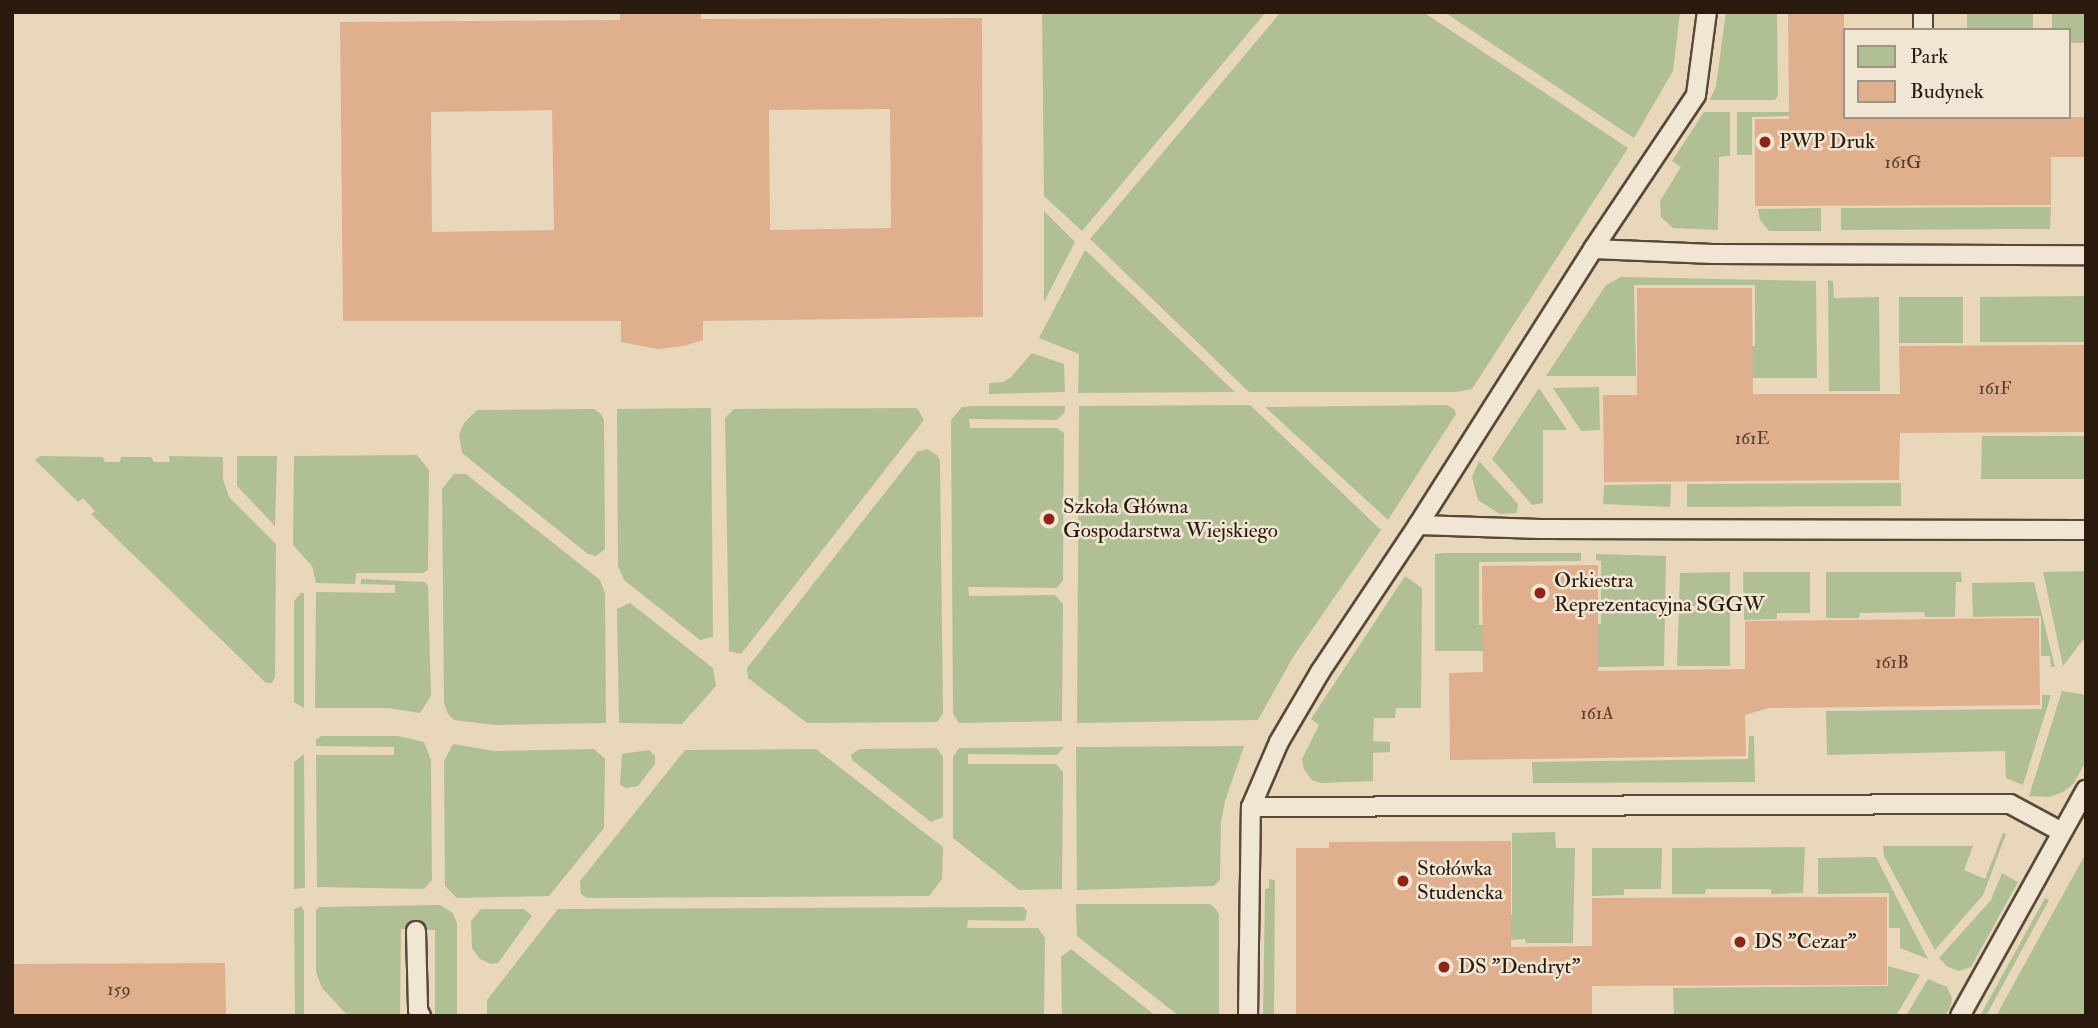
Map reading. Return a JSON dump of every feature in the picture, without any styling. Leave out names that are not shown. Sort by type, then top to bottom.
[{"type":"lane","points":[[1248,1016],[1251,807],[1279,743],[1320,672],[1418,525],[1593,249],[1696,95],[1707,12]]},
{"type":"lane","points":[[1593,249],[1713,254],[2086,255]]},
{"type":"lane","points":[[1418,525],[1540,529],[2086,530]]},
{"type":"lane","points":[[1960,1016],[2086,790]]},
{"type":"lane","points":[[1251,807],[2010,804],[2062,832]]},
{"type":"lane","points":[[416,931],[418,1014]]},
{"type":"green space","points":[[1042,12],[1266,12],[1082,231],[1044,196]]},
{"type":"green space","points":[[1281,12],[1423,12],[1628,148],[1472,389],[1456,392],[1249,392],[1090,239]]},
{"type":"green space","points":[[1444,12],[1680,12],[1673,71],[1634,138]]},
{"type":"green space","points":[[1726,12],[1777,12],[1778,95],[1775,100],[1710,100],[1716,86]]},
{"type":"green space","points":[[1967,12],[2033,12],[2033,28],[1967,28]]},
{"type":"green space","points":[[2052,12],[2086,12],[2086,43],[2070,43],[2070,28],[2052,28]]},
{"type":"green space","points":[[1704,112],[1730,112],[1730,156],[1719,157],[1718,230],[1673,228],[1661,217],[1660,201],[1681,167],[1672,161]]},
{"type":"green space","points":[[1737,112],[1790,112],[1790,116],[1752,117],[1752,155],[1737,155]]},
{"type":"green space","points":[[2051,207],[2050,229],[1841,230],[1841,208]]},
{"type":"green space","points":[[1821,208],[1821,231],[1769,231],[1760,220],[1758,209]]},
{"type":"green space","points":[[1044,211],[1075,242],[1044,302]]},
{"type":"green space","points":[[1085,250],[1235,392],[1078,393],[1079,354],[1039,338]]},
{"type":"green space","points":[[1621,277],[1816,281],[1817,378],[1690,378],[1690,346],[1755,346],[1755,285],[1634,285],[1636,376],[1546,376],[1606,285]]},
{"type":"green space","points":[[1828,280],[1833,281],[1834,298],[1879,297],[1880,391],[1829,391]]},
{"type":"green space","points":[[2086,296],[2086,342],[1980,342],[1980,297]]},
{"type":"green space","points":[[1899,297],[1963,297],[1963,343],[1899,343]]},
{"type":"green space","points":[[1032,353],[1064,364],[1065,392],[989,394],[989,383],[1003,382],[1011,377]]},
{"type":"green space","points":[[1599,387],[1600,430],[1581,431],[1553,388]]},
{"type":"green space","points":[[1539,388],[1567,430],[1543,430],[1543,503],[1532,505],[1492,459]]},
{"type":"green space","points":[[1250,405],[1381,530],[1293,657],[1258,720],[1077,723],[1079,406]]},
{"type":"green space","points":[[1447,405],[1454,409],[1456,414],[1388,520],[1265,407]]},
{"type":"green space","points":[[1065,406],[1065,412],[1057,420],[969,419],[970,428],[1057,428],[1064,433],[1063,580],[1057,588],[968,587],[969,596],[1055,595],[1063,604],[1062,721],[959,723],[953,714],[951,420],[962,407]]},
{"type":"green space","points":[[711,408],[713,637],[700,640],[624,580],[618,566],[617,409]]},
{"type":"green space","points":[[917,408],[924,420],[741,654],[729,651],[725,418],[734,409]]},
{"type":"green space","points":[[594,409],[602,415],[604,421],[605,549],[596,556],[588,554],[462,453],[459,434],[464,423],[477,410]]},
{"type":"green space","points":[[1982,436],[2086,436],[2086,479],[1981,479]]},
{"type":"green space","points":[[927,449],[938,456],[940,462],[943,714],[937,722],[807,723],[748,678],[747,668],[917,452]]},
{"type":"green space","points":[[417,455],[429,470],[428,570],[423,573],[356,573],[355,584],[316,583],[312,566],[293,545],[294,456]]},
{"type":"green space","points":[[40,456],[103,457],[105,462],[120,462],[121,457],[151,457],[154,462],[170,462],[169,456],[223,457],[223,479],[229,497],[276,544],[275,677],[272,683],[266,683],[91,514],[95,511],[83,498],[78,502],[35,460]]},
{"type":"green space","points":[[237,456],[277,456],[275,526],[237,486]]},
{"type":"green space","points":[[1479,461],[1518,504],[1517,513],[1500,514],[1478,500],[1472,477]]},
{"type":"green space","points":[[454,474],[466,474],[600,580],[605,593],[606,723],[495,725],[454,720],[448,714],[444,703],[442,489]]},
{"type":"green space","points":[[1901,483],[1901,506],[1687,507],[1687,484]]},
{"type":"green space","points":[[1671,484],[1670,507],[1603,504],[1604,485]]},
{"type":"green space","points":[[1581,553],[1581,561],[1479,562],[1479,625],[1511,625],[1511,651],[1435,651],[1435,554]]},
{"type":"green space","points":[[1596,554],[1666,556],[1664,666],[1536,668],[1536,624],[1601,624],[1601,561],[1596,560]]},
{"type":"green space","points":[[2086,571],[2086,636],[2063,666],[2043,572]]},
{"type":"green space","points":[[1730,572],[1730,666],[1677,666],[1680,573]]},
{"type":"green space","points":[[1743,572],[1810,572],[1810,613],[1777,613],[1777,619],[1744,620]]},
{"type":"green space","points":[[1826,572],[1961,572],[1962,582],[1956,582],[1955,617],[1925,617],[1924,612],[1860,613],[1859,618],[1826,618]]},
{"type":"green space","points":[[1405,576],[1422,588],[1421,708],[1396,708],[1395,718],[1374,718],[1373,741],[1390,742],[1390,752],[1373,753],[1373,781],[1321,783],[1312,780],[1304,770],[1302,759],[1319,725],[1311,719]]},
{"type":"green space","points":[[361,579],[425,582],[428,586],[431,696],[420,713],[388,708],[315,708],[316,592],[395,593],[395,585],[361,584]]},
{"type":"green space","points":[[2034,582],[2055,667],[2051,667],[2050,656],[2041,656],[2041,616],[1973,617],[1972,583]]},
{"type":"green space","points":[[304,593],[304,708],[294,702],[294,601]]},
{"type":"green space","points":[[630,603],[713,668],[716,686],[682,724],[619,723],[617,609]]},
{"type":"green space","points":[[2062,691],[2086,695],[2086,761],[2074,783],[2063,792],[2049,797],[2029,796]]},
{"type":"green space","points":[[2042,695],[2051,695],[2023,785],[2006,778],[2005,751],[1827,755],[1826,711],[2042,709]]},
{"type":"green space","points":[[321,736],[398,736],[424,742],[431,760],[432,880],[424,889],[317,887],[316,755],[394,755],[394,747],[316,746],[316,740]]},
{"type":"green space","points":[[1749,736],[1754,736],[1755,782],[1533,783],[1532,762],[1748,759]]},
{"type":"green space","points":[[453,744],[495,751],[594,749],[605,759],[604,828],[549,896],[457,898],[445,886],[444,761]]},
{"type":"green space","points":[[1244,746],[1225,801],[1221,822],[1220,880],[1214,886],[1077,890],[1076,747]]},
{"type":"green space","points":[[1064,747],[1057,755],[968,754],[968,764],[1056,764],[1063,772],[1062,889],[1019,890],[953,838],[953,757],[959,748]]},
{"type":"green space","points":[[937,748],[943,757],[943,817],[931,822],[852,760],[851,755],[859,749]]},
{"type":"green space","points":[[816,749],[943,847],[942,879],[929,896],[587,898],[581,894],[580,881],[685,750]]},
{"type":"green space","points":[[649,750],[655,756],[655,764],[638,786],[626,788],[620,785],[622,754]]},
{"type":"green space","points":[[304,754],[305,888],[294,889],[294,762]]},
{"type":"green space","points":[[1555,832],[1556,848],[1575,848],[1573,943],[1526,943],[1525,939],[1510,940],[1382,915],[1512,915],[1512,833]]},
{"type":"green space","points":[[2003,833],[2006,834],[1983,895],[1935,950],[1884,856],[1883,846],[1973,846],[1964,870],[1985,879]]},
{"type":"green space","points":[[1805,847],[1803,893],[1771,894],[1771,889],[1706,889],[1705,894],[1672,894],[1672,848]]},
{"type":"green space","points":[[1592,848],[1662,848],[1661,889],[1624,889],[1624,895],[1592,896]]},
{"type":"green space","points":[[2086,853],[2086,1016],[1996,1016]]},
{"type":"green space","points":[[1876,857],[1928,959],[1900,948],[1900,928],[1889,928],[1889,893],[1818,894],[1818,858]]},
{"type":"green space","points":[[2002,873],[2018,882],[1971,967],[1959,971],[1948,967],[1939,958],[1991,900]]},
{"type":"green space","points":[[1269,879],[1275,880],[1274,1016],[1263,1016],[1265,889],[1269,888]]},
{"type":"green space","points":[[2045,898],[2049,900],[1986,1016],[1980,1016]]},
{"type":"green space","points":[[1076,904],[1210,904],[1219,914],[1219,1016],[1179,1016],[1077,936]]},
{"type":"green space","points":[[440,905],[453,913],[457,924],[457,1016],[435,1016],[435,930],[401,929],[400,1016],[348,1016],[322,988],[316,972],[316,910],[319,907]]},
{"type":"green space","points":[[301,906],[304,911],[304,1016],[295,1016],[294,909]]},
{"type":"green space","points":[[1023,907],[1027,911],[1025,921],[968,920],[967,928],[1038,928],[1045,938],[1044,1016],[487,1016],[487,1000],[558,909]]},
{"type":"green space","points":[[481,909],[524,909],[532,916],[498,963],[491,964],[480,959],[472,948],[471,921]]},
{"type":"green space","points":[[1071,949],[1156,1016],[1062,1016],[1061,957]]},
{"type":"green space","points":[[1888,966],[1920,975],[1896,1016],[1674,1016],[1673,988],[1888,986]]},
{"type":"green space","points":[[1928,979],[1947,987],[1952,998],[1951,1006],[1945,1016],[1906,1016]]},
{"type":"building","points":[[620,12],[701,12],[701,19],[982,18],[983,317],[703,321],[703,340],[684,346],[657,349],[621,342],[621,321],[343,321],[340,22],[620,20]],"holes":[[[890,109],[891,228],[770,230],[769,110]],[[552,110],[554,230],[432,232],[431,112]]]},
{"type":"building","points":[[1788,12],[1844,12],[1842,119],[2086,117],[2086,157],[2051,157],[2051,205],[1755,206],[1755,119],[1789,119]]},
{"type":"building","points":[[1637,288],[1752,288],[1753,394],[1900,394],[1899,346],[2086,345],[2086,432],[1900,433],[1899,480],[1604,482],[1603,395],[1637,395]]},
{"type":"building","points":[[1598,565],[1598,671],[1745,669],[1745,621],[2039,618],[2040,705],[1769,708],[1745,715],[1746,756],[1450,760],[1449,673],[1483,672],[1482,566]]},
{"type":"building","points":[[1511,841],[1511,947],[1592,946],[1592,898],[1887,897],[1887,985],[1592,986],[1592,1016],[1296,1016],[1296,848],[1329,848],[1329,842]]},
{"type":"building","points":[[225,963],[226,1016],[12,1016],[12,964]]},
{"type":"place","name":"PWP Druk","points":[[1765,142]]},
{"type":"place","name":"Szkoła Główna Gospodarstwa Wiejskiego","points":[[1049,519]]},
{"type":"place","name":"Orkiestra Reprezentacyjna SGGW","points":[[1540,593]]},
{"type":"place","name":"Stołówka Studencka","points":[[1403,881]]},
{"type":"place","name":"DS \"Cezar\"","points":[[1740,942]]},
{"type":"place","name":"DS \"Dendryt\"","points":[[1444,967]]}]
